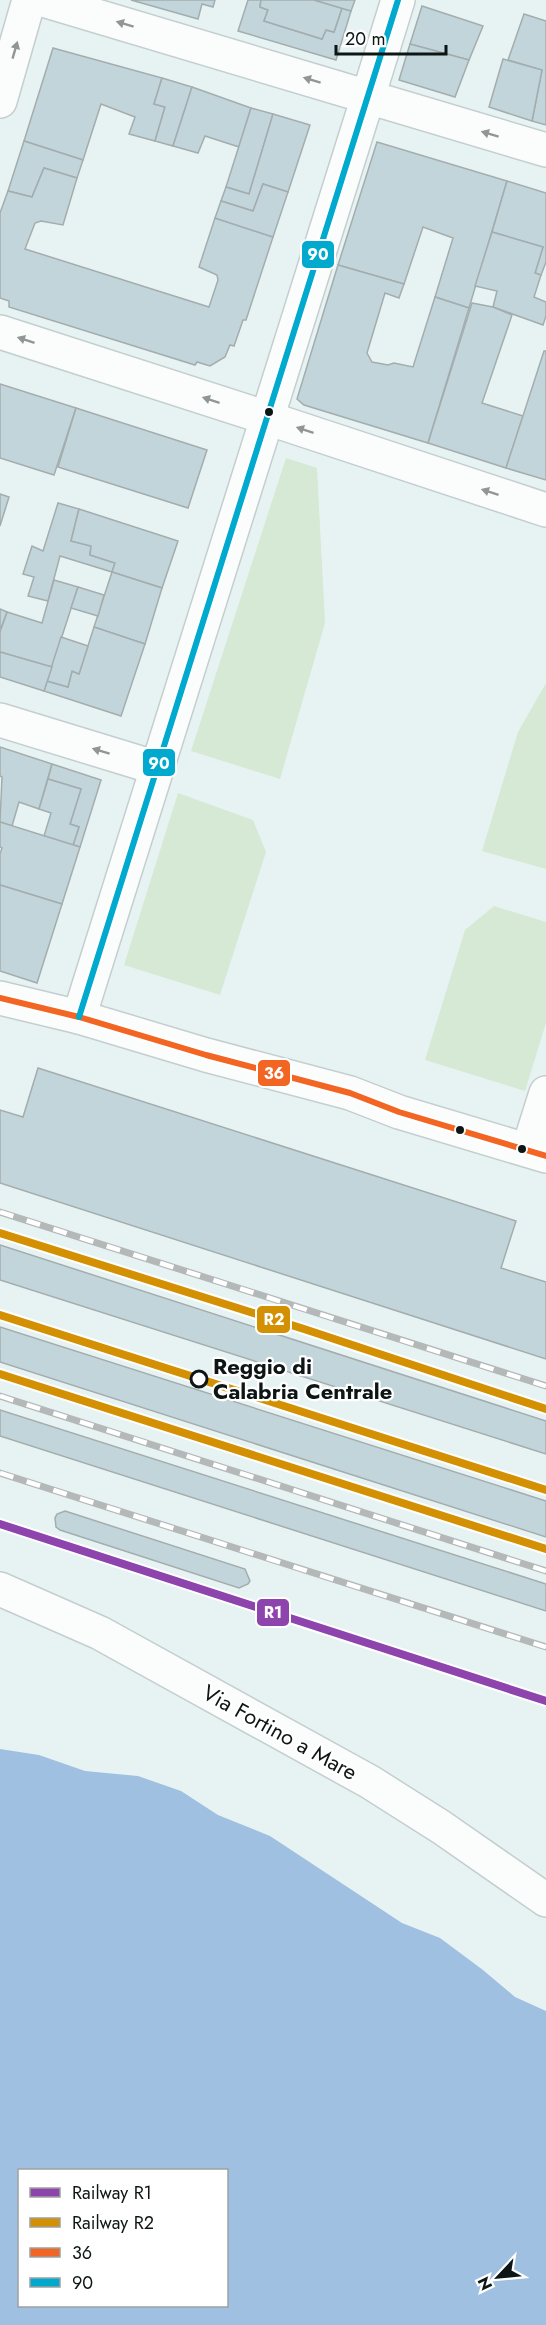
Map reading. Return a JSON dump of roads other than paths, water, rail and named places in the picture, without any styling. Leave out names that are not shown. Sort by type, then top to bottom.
[{"type":"main road","points":[[0,101],[29,0]]},
{"type":"main road","points":[[43,0],[546,150]]},
{"type":"main road","points":[[79,1017],[398,0]]},
{"type":"main road","points":[[0,332],[546,510]]},
{"type":"main road","points":[[0,720],[157,768]]},
{"type":"main road","points":[[0,998],[79,1017],[206,1055],[350,1093],[399,1112],[537,1153],[546,1093]]},
{"type":"main road","name":"Via Fortino a Mare","points":[[0,1589],[100,1633],[369,1782],[441,1827],[546,1900]]},
{"type":"water","points":[[0,1749],[39,1755],[85,1771],[138,1776],[181,1791],[218,1815],[270,1836],[402,1923],[440,1938],[515,1997],[546,2011],[546,2325],[0,2325]]},
{"type":"railway","points":[[0,1212],[546,1386]]},
{"type":"railway","points":[[0,1233],[304,1329],[546,1409]]},
{"type":"railway","points":[[0,1374],[546,1549]]},
{"type":"railway","points":[[0,1396],[546,1571]]},
{"type":"railway","points":[[0,1473],[546,1647]]},
{"type":"railway","points":[[0,1524],[546,1701]]},
{"type":"rail line","name":"R2","points":[[0,1233],[304,1329],[546,1409]]},
{"type":"rail line","name":"R2","points":[[0,1315],[546,1490]]},
{"type":"rail line","name":"R2","points":[[0,1374],[546,1549]]},
{"type":"rail line","name":"R1","points":[[0,1524],[546,1701]]},
{"type":"place","name":"Reggio di Calabria Centrale","points":[[199,1379]]}]
